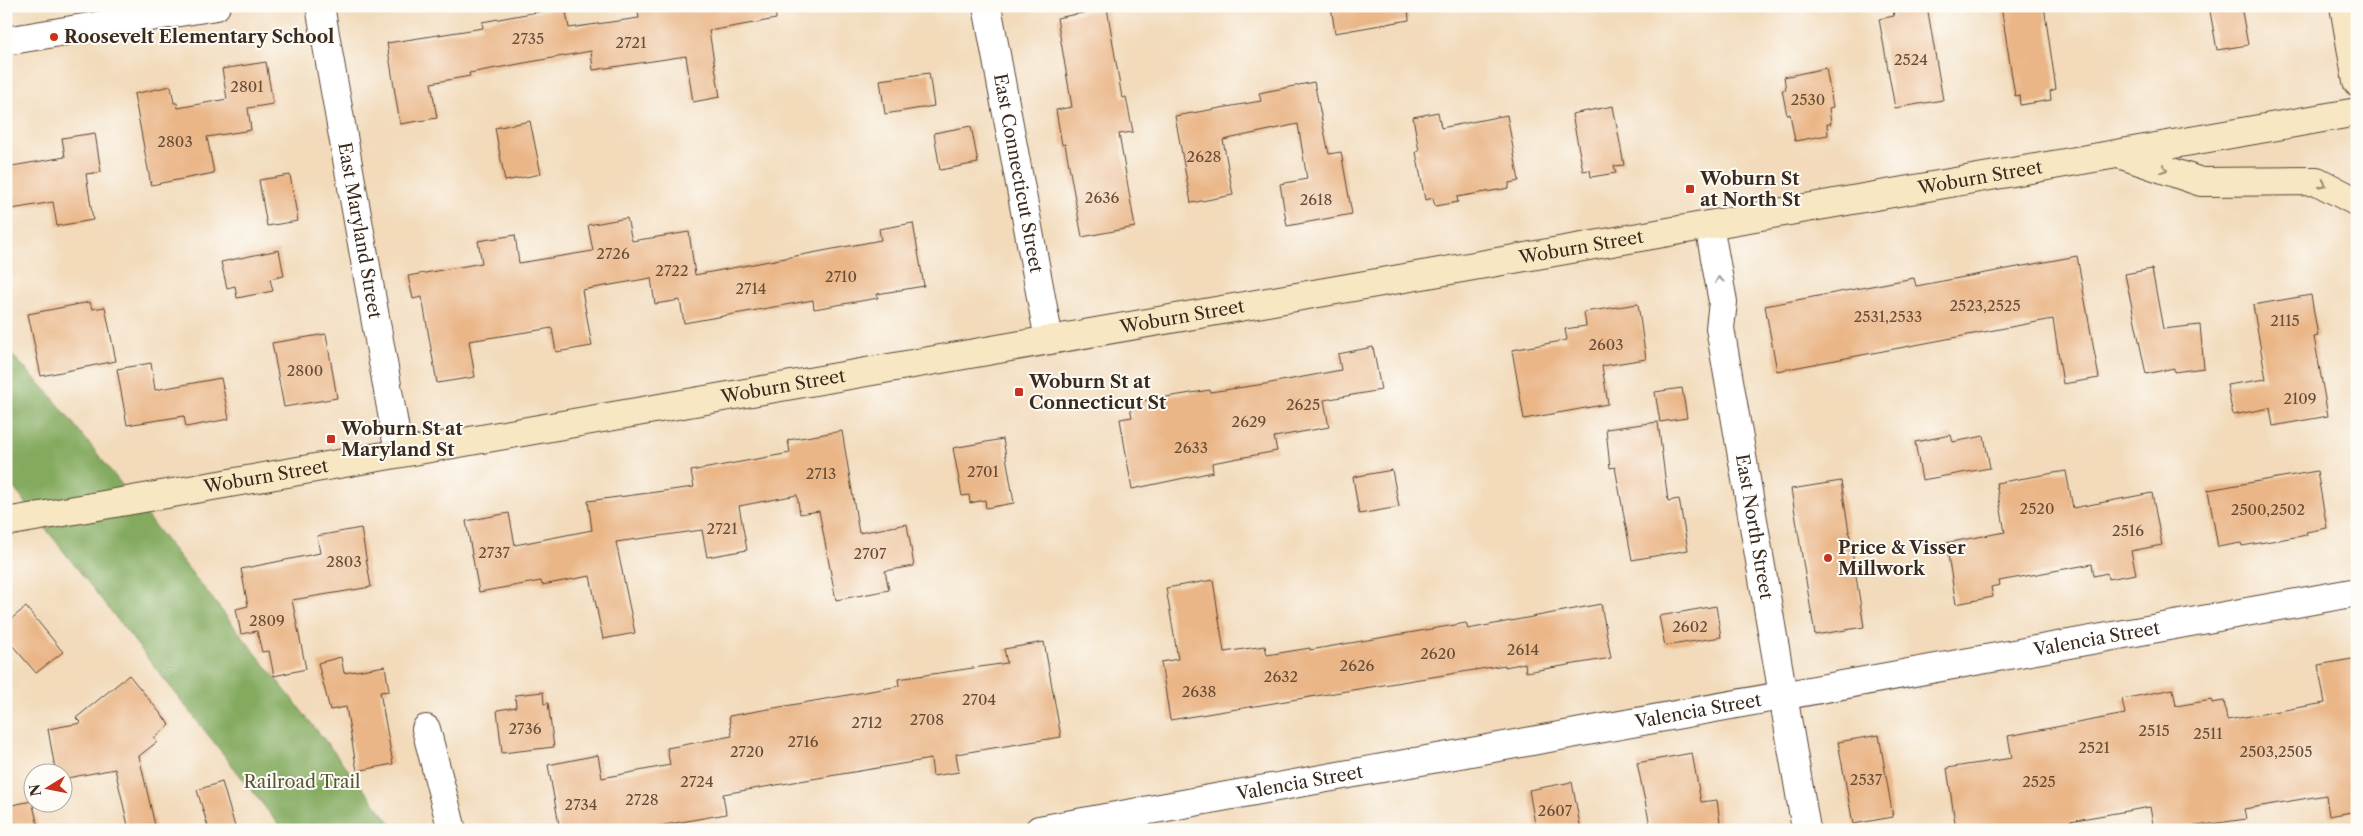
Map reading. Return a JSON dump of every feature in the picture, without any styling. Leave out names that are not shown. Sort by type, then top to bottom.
[{"type":"main road","points":[[2344,6],[2357,82]]},
{"type":"main road","name":"Woburn Street","points":[[6,522],[2357,112]]},
{"type":"main road","points":[[2118,153],[2201,182],[2317,181],[2357,202]]},
{"type":"street","points":[[6,41],[216,6]]},
{"type":"street","name":"East Maryland Street","points":[[320,6],[400,453]]},
{"type":"street","name":"East Connecticut Street","points":[[987,6],[1049,340]]},
{"type":"street","name":"East North Street","points":[[1709,225],[1723,302],[1720,328],[1806,829]]},
{"type":"street","name":"Valencia Street","points":[[1040,830],[2357,592]]},
{"type":"street","points":[[426,729],[452,830]]},
{"type":"green space","name":"Railroad Trail","points":[[6,349],[49,393],[396,830],[283,830],[6,478]]},
{"type":"building","points":[[637,6],[775,6],[776,19],[709,31],[720,97],[693,102],[686,56],[593,70],[591,51],[469,73],[470,76],[431,83],[437,118],[400,124],[387,43],[483,28],[482,22],[565,7],[569,28],[639,18]]},
{"type":"building","points":[[1331,6],[1408,6],[1409,20],[1335,33]]},
{"type":"building","points":[[1892,6],[1927,6],[1943,100],[1895,108],[1879,19],[1894,16]]},
{"type":"building","points":[[2001,6],[2044,6],[2056,89],[2050,91],[2051,100],[2020,105],[2019,95],[2015,96]]},
{"type":"building","points":[[2209,6],[2241,6],[2248,45],[2217,50]]},
{"type":"building","points":[[1107,8],[1122,98],[1126,97],[1133,132],[1119,134],[1135,227],[1082,237],[1065,144],[1062,145],[1056,110],[1072,107],[1057,18]]},
{"type":"building","points":[[266,62],[273,104],[248,108],[251,130],[207,137],[214,173],[151,185],[134,94],[171,86],[174,103],[177,103],[178,108],[227,99],[222,69]]},
{"type":"building","points":[[1826,68],[1833,107],[1829,108],[1831,124],[1827,124],[1828,135],[1795,141],[1790,114],[1787,115],[1782,90],[1786,90],[1784,77]]},
{"type":"building","points":[[929,73],[934,106],[885,114],[880,80]]},
{"type":"building","points":[[1314,82],[1329,154],[1341,152],[1352,214],[1287,226],[1280,184],[1307,179],[1298,124],[1223,140],[1233,195],[1191,203],[1175,116],[1261,101],[1259,93]]},
{"type":"building","points":[[1613,106],[1624,165],[1614,166],[1616,173],[1591,177],[1590,170],[1583,171],[1572,114]]},
{"type":"building","points":[[1438,112],[1441,128],[1507,115],[1519,181],[1509,183],[1509,188],[1457,197],[1458,202],[1435,206],[1433,198],[1425,200],[1416,152],[1419,151],[1413,117]]},
{"type":"building","points":[[530,121],[541,174],[505,181],[495,128]]},
{"type":"building","points":[[971,126],[978,163],[940,170],[934,133]]},
{"type":"building","points":[[95,133],[101,172],[86,174],[93,220],[57,226],[53,202],[6,210],[6,167],[65,157],[62,138]]},
{"type":"building","points":[[290,175],[298,221],[267,226],[259,180]]},
{"type":"building","points":[[627,218],[632,241],[689,232],[695,275],[881,240],[879,229],[913,223],[924,286],[877,294],[878,298],[814,309],[813,300],[684,323],[680,300],[655,304],[651,278],[582,290],[592,346],[556,352],[552,328],[469,341],[475,377],[437,383],[422,297],[413,299],[408,276],[482,263],[478,241],[515,235],[519,263],[593,251],[588,225]]},
{"type":"building","points":[[279,250],[284,276],[270,279],[273,291],[237,298],[235,286],[227,288],[221,262]]},
{"type":"building","points":[[2077,256],[2099,378],[2063,384],[2053,319],[1777,371],[1765,306],[1914,278],[1916,286]]},
{"type":"building","points":[[2152,269],[2163,329],[2200,325],[2204,368],[2174,372],[2174,368],[2146,374],[2125,274]]},
{"type":"building","points":[[2311,295],[2318,336],[2314,337],[2328,416],[2273,426],[2270,408],[2233,415],[2227,385],[2266,379],[2253,305]]},
{"type":"building","points":[[90,302],[92,309],[105,307],[116,361],[41,376],[28,314]]},
{"type":"building","points":[[1638,304],[1646,359],[1602,366],[1608,404],[1524,419],[1512,350],[1567,340],[1565,329],[1586,326],[1584,312]]},
{"type":"building","points":[[326,334],[337,398],[284,407],[272,343]]},
{"type":"building","points":[[1373,347],[1381,390],[1324,400],[1329,427],[1274,437],[1277,451],[1212,463],[1213,472],[1132,489],[1120,419],[1132,417],[1129,403],[1210,390],[1210,392],[1265,384],[1341,370],[1338,354]]},
{"type":"building","points":[[151,363],[155,390],[221,378],[229,419],[186,427],[184,416],[127,425],[117,369]]},
{"type":"building","points":[[1682,388],[1687,418],[1660,422],[1655,392]]},
{"type":"building","points":[[1658,422],[1668,501],[1679,499],[1688,550],[1632,560],[1615,467],[1610,468],[1606,429]]},
{"type":"building","points":[[842,431],[859,533],[907,524],[914,566],[885,571],[889,590],[836,600],[819,511],[800,514],[797,495],[739,506],[747,550],[707,557],[702,530],[616,542],[635,633],[603,639],[590,576],[542,585],[541,581],[479,592],[466,521],[509,513],[515,545],[592,530],[588,501],[694,487],[691,471],[790,453],[788,440]]},
{"type":"building","points":[[1951,435],[1953,442],[1984,436],[1990,468],[1922,480],[1915,442]]},
{"type":"building","points":[[1003,439],[1014,503],[986,508],[985,500],[970,503],[969,495],[962,496],[953,448]]},
{"type":"building","points":[[1392,470],[1399,507],[1359,514],[1353,477]]},
{"type":"building","points":[[2066,471],[2073,508],[2152,493],[2162,545],[2131,551],[2136,574],[2108,579],[2107,573],[2094,576],[2092,564],[1999,581],[2000,585],[1991,587],[1993,597],[1956,604],[1946,543],[2005,532],[1996,483]]},
{"type":"building","points":[[2317,471],[2327,528],[2306,532],[2307,535],[2242,546],[2241,543],[2218,547],[2208,490]]},
{"type":"building","name":"Price & Visser Millwork","points":[[1841,481],[1864,627],[1815,635],[1791,489]]},
{"type":"building","points":[[361,528],[371,587],[292,600],[306,669],[274,676],[269,651],[262,652],[257,631],[241,634],[236,609],[248,606],[241,569],[320,553],[317,536]]},
{"type":"building","points":[[1213,580],[1224,652],[1265,646],[1267,655],[1310,648],[1310,650],[1466,623],[1468,629],[1601,604],[1611,658],[1526,672],[1525,663],[1505,667],[1505,665],[1170,720],[1161,662],[1178,659],[1166,588]]},
{"type":"building","points":[[1716,606],[1721,637],[1665,646],[1659,616]]},
{"type":"building","points":[[26,607],[63,652],[36,673],[6,638],[6,623]]},
{"type":"building","points":[[1044,642],[1061,737],[956,754],[959,772],[933,776],[931,759],[723,794],[726,814],[636,830],[560,830],[548,765],[598,755],[602,778],[670,765],[667,748],[732,736],[729,716],[899,686],[898,679],[1007,663],[1004,649]]},
{"type":"building","points":[[341,657],[344,673],[385,666],[389,691],[380,692],[393,764],[357,771],[346,707],[330,710],[318,663]]},
{"type":"building","points":[[2357,658],[2357,811],[2329,816],[2326,795],[2244,809],[2246,819],[2169,830],[2154,830],[2150,807],[2070,821],[2071,826],[2052,830],[1956,830],[1947,768],[2012,758],[2008,736],[2125,714],[2122,699],[2173,689],[2176,706],[2212,700],[2212,703],[2224,701],[2227,720],[2325,703],[2318,665]]},
{"type":"building","points":[[129,675],[170,725],[154,738],[157,742],[139,756],[156,830],[129,830],[115,769],[72,777],[72,764],[54,764],[48,729],[81,723],[76,718]]},
{"type":"building","points":[[543,692],[544,704],[548,703],[554,747],[502,753],[497,710],[516,707],[515,695]]},
{"type":"building","points":[[1879,735],[1893,817],[1853,824],[1838,742]]},
{"type":"building","points":[[1692,753],[1701,802],[1717,800],[1721,830],[1651,830],[1637,763]]},
{"type":"building","points":[[222,782],[236,830],[209,830],[197,790]]},
{"type":"building","points":[[1572,782],[1581,830],[1536,830],[1529,790]]},
{"type":"building","points":[[22,803],[22,814],[35,814],[39,830],[12,830],[7,806]]},
{"type":"place","name":"Roosevelt Elementary School","points":[[54,37]]},
{"type":"place","name":"Woburn St at North St","points":[[1690,189]]},
{"type":"place","name":"Woburn St at Connecticut St","points":[[1019,392]]},
{"type":"place","name":"Woburn St at Maryland St","points":[[331,439]]},
{"type":"place","name":"Price & Visser Millwork","points":[[1828,558]]}]
